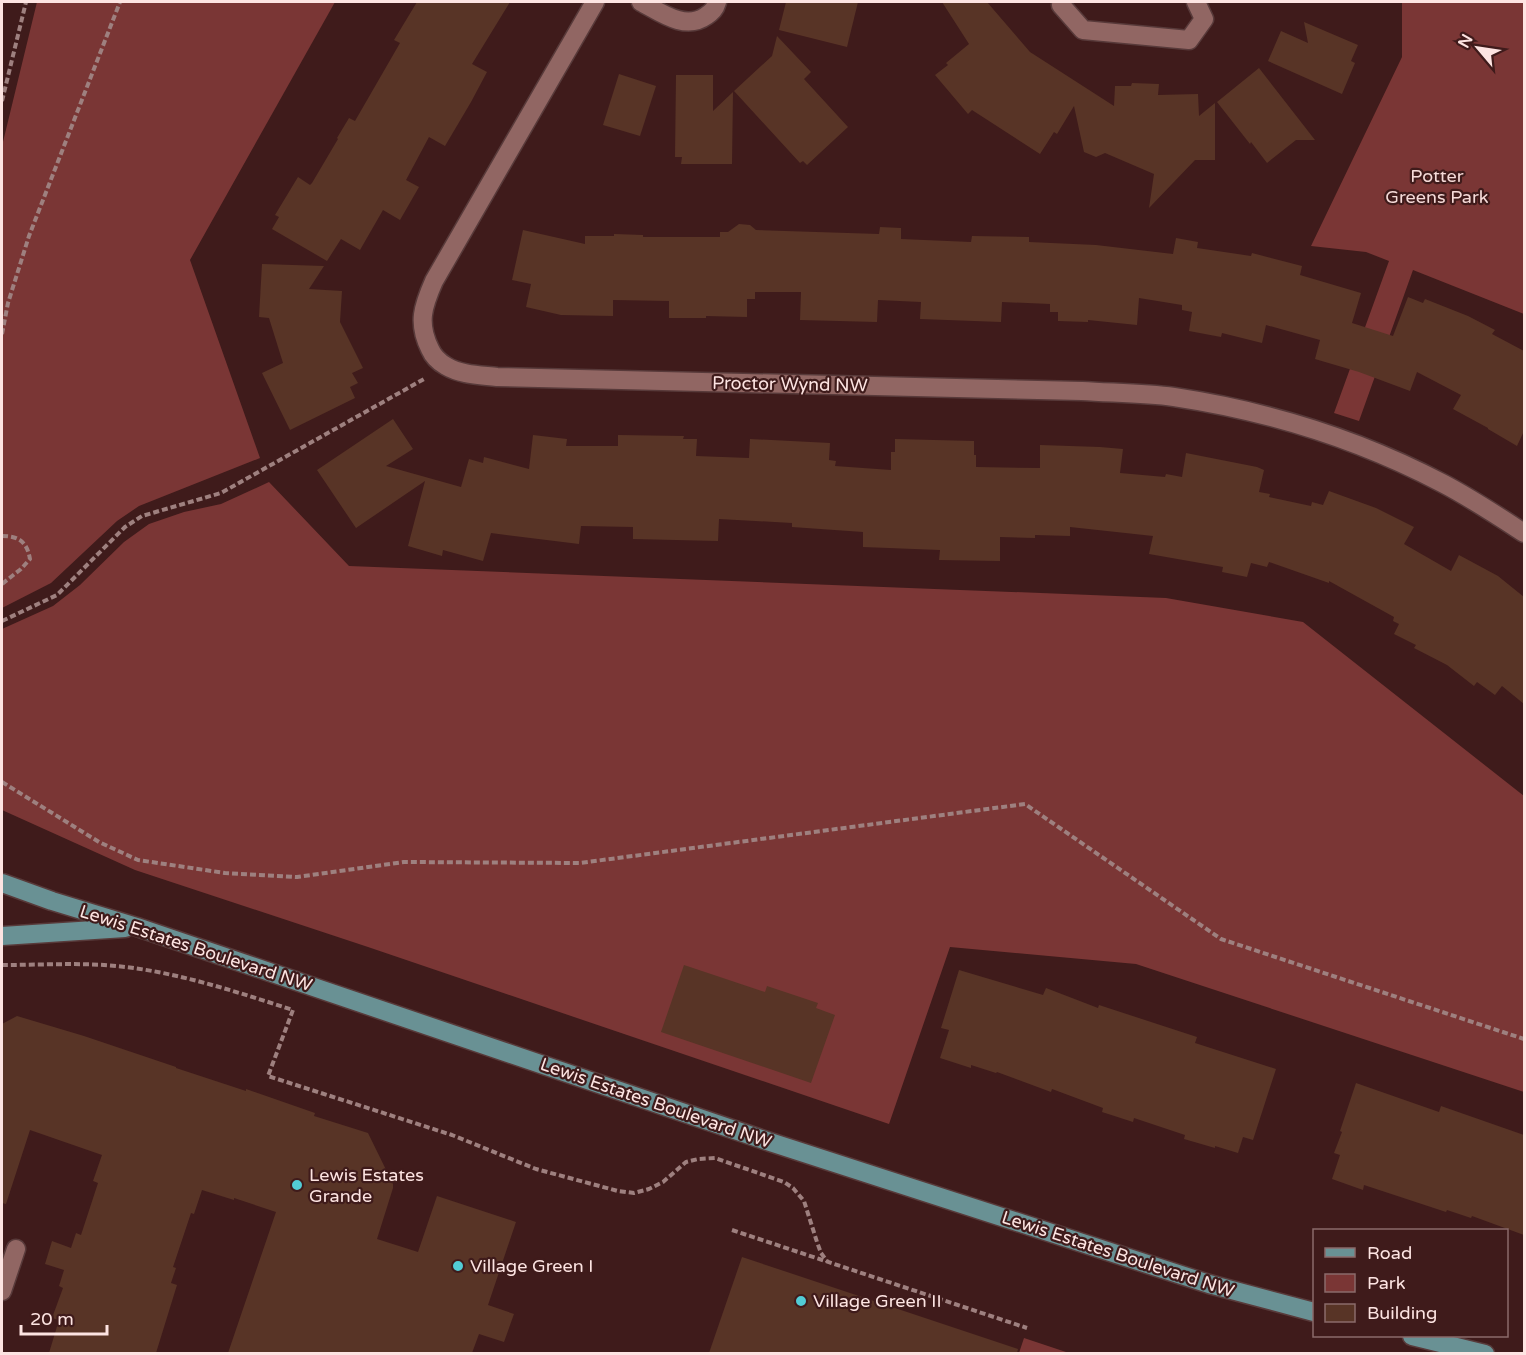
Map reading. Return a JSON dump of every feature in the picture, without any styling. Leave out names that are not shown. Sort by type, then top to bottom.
[{"type":"main road","name":"Lewis Estates Boulevard NW","points":[[2,883],[770,1142],[1209,1284],[1313,1312]]},
{"type":"main road","points":[[2,936],[137,927]]},
{"type":"main road","points":[[1420,1337],[1485,1353]]},
{"type":"street","points":[[446,366],[434,356],[424,338],[422,321],[425,301],[434,281],[595,2]]},
{"type":"street","points":[[641,2],[674,20],[692,22],[704,18],[716,8],[717,2]]},
{"type":"street","points":[[1062,2],[1061,5],[1083,30],[1189,40],[1204,19],[1196,2]]},
{"type":"street","name":"Proctor Wynd NW","points":[[446,366],[466,374],[497,377],[1082,391],[1172,397],[1246,410],[1340,438],[1390,458],[1443,484],[1524,533]]},
{"type":"street","points":[[2,1291],[16,1250]]},
{"type":"path","points":[[2,101],[26,2]]},
{"type":"path","points":[[2,334],[8,303],[29,236],[120,2]]},
{"type":"path","points":[[2,621],[57,596],[125,527],[142,516],[221,493],[446,366]]},
{"type":"path","points":[[2,536],[15,536],[28,548],[30,559],[2,584]]},
{"type":"path","points":[[2,782],[99,842],[138,860],[225,873],[297,877],[404,862],[580,863],[1025,804],[1221,939],[1524,1039]]},
{"type":"path","points":[[2,965],[104,965],[153,971],[197,981],[293,1010],[268,1076],[452,1134],[537,1169],[568,1178],[634,1193],[663,1182],[686,1162],[715,1158],[784,1182],[793,1188],[804,1201],[817,1242],[827,1261]]},
{"type":"path","points":[[732,1230],[1027,1328]]},
{"type":"green space","points":[[37,2],[335,2],[190,260],[260,458],[139,506],[117,521],[51,583],[2,608],[2,146]]},
{"type":"green space","name":"Potter Greens Park","points":[[1402,2],[1524,2],[1524,314],[1413,270],[1359,421],[1334,413],[1389,261],[1366,252],[1311,246],[1402,57]]},
{"type":"green space","points":[[269,482],[349,566],[1166,598],[1303,622],[1524,796],[1524,1092],[1136,964],[950,947],[889,1124],[135,870],[2,810],[2,629],[53,606],[80,585],[124,542],[149,524],[184,512],[221,504]]},
{"type":"green space","points":[[1024,1338],[1069,1353],[1019,1353]]},
{"type":"building","points":[[417,2],[510,2],[472,64],[487,72],[471,102],[445,146],[429,137],[406,180],[419,187],[400,220],[383,210],[360,250],[341,239],[327,261],[272,229],[279,217],[275,215],[298,177],[310,185],[312,183],[349,118],[355,121],[400,43],[394,40]]},
{"type":"building","points":[[786,2],[858,2],[847,47],[779,30]]},
{"type":"building","points":[[942,2],[987,2],[1030,52],[1114,106],[1115,86],[1131,86],[1132,83],[1159,84],[1158,95],[1198,94],[1199,116],[1215,103],[1215,160],[1195,160],[1149,208],[1154,174],[1105,153],[1096,157],[1084,152],[1074,106],[1057,134],[1054,132],[1040,154],[972,110],[968,114],[935,75],[969,44]]},
{"type":"building","points":[[1304,22],[1358,45],[1351,61],[1355,63],[1342,94],[1268,61],[1281,31],[1308,43]]},
{"type":"building","points":[[777,36],[811,72],[804,79],[848,127],[807,165],[803,161],[800,163],[734,91],[772,56]]},
{"type":"building","points":[[1259,68],[1315,140],[1296,140],[1267,163],[1217,102]]},
{"type":"building","points":[[619,74],[656,86],[640,136],[603,125]]},
{"type":"building","points":[[676,75],[713,75],[713,111],[733,92],[732,164],[681,164],[682,157],[675,157]]},
{"type":"building","points":[[739,224],[750,225],[756,230],[879,234],[880,227],[901,228],[901,239],[971,242],[972,236],[1029,237],[1029,242],[1096,245],[1173,254],[1176,238],[1198,242],[1197,248],[1251,256],[1252,253],[1302,266],[1300,275],[1361,293],[1352,323],[1393,336],[1408,297],[1423,303],[1425,299],[1468,316],[1495,330],[1492,334],[1524,351],[1524,431],[1517,446],[1453,409],[1461,395],[1417,372],[1410,391],[1315,359],[1320,340],[1266,325],[1262,343],[1222,333],[1221,337],[1189,331],[1192,312],[1182,310],[1182,305],[1139,298],[1137,325],[1088,320],[1088,322],[1058,321],[1058,312],[1050,312],[1050,304],[1002,302],[1001,322],[920,319],[921,302],[878,300],[877,322],[800,320],[801,292],[755,292],[755,299],[747,299],[747,317],[669,318],[669,301],[613,300],[613,316],[561,315],[526,307],[531,284],[512,280],[523,230],[585,244],[585,236],[614,236],[614,234],[643,235],[643,237],[720,237],[720,232],[728,232]]},
{"type":"building","points":[[262,264],[324,266],[309,289],[342,291],[340,322],[363,368],[352,373],[358,383],[350,387],[355,398],[290,430],[262,373],[283,363],[269,318],[259,317]]},
{"type":"building","points":[[393,419],[413,449],[386,466],[461,487],[469,459],[483,463],[484,457],[529,469],[533,435],[567,439],[566,446],[618,446],[618,435],[684,436],[683,439],[697,439],[696,456],[749,458],[750,439],[830,443],[829,460],[836,461],[835,466],[891,470],[891,452],[895,452],[895,439],[974,441],[976,467],[1040,468],[1040,445],[1123,449],[1120,473],[1165,477],[1166,474],[1182,477],[1186,453],[1257,467],[1264,470],[1259,492],[1270,494],[1269,497],[1311,506],[1312,502],[1323,505],[1329,491],[1376,508],[1414,527],[1404,544],[1451,571],[1459,555],[1498,576],[1524,597],[1524,704],[1502,686],[1495,695],[1477,682],[1474,686],[1447,665],[1414,648],[1416,645],[1394,634],[1399,624],[1393,621],[1394,617],[1329,581],[1329,583],[1269,562],[1267,567],[1251,563],[1247,577],[1222,572],[1223,567],[1149,554],[1153,536],[1070,527],[1070,536],[1000,537],[1000,561],[939,560],[940,550],[863,547],[863,532],[792,527],[792,523],[719,519],[718,541],[633,539],[633,527],[581,526],[579,544],[491,533],[483,561],[443,550],[442,556],[408,546],[425,481],[356,528],[317,470]]},
{"type":"building","points":[[684,965],[765,992],[767,986],[818,1003],[816,1008],[835,1015],[811,1083],[661,1032]]},
{"type":"building","points":[[959,970],[1043,995],[1046,988],[1098,1008],[1099,1005],[1197,1037],[1195,1043],[1276,1069],[1253,1140],[1243,1137],[1238,1153],[1215,1146],[1215,1148],[1184,1139],[1185,1135],[1134,1118],[1133,1122],[1102,1112],[1103,1108],[1052,1089],[1051,1092],[997,1072],[971,1065],[971,1068],[940,1058],[949,1030],[941,1028]]},
{"type":"building","name":"Lewis Estates Grande","points":[[17,1016],[84,1036],[246,1091],[246,1089],[315,1113],[314,1116],[368,1133],[393,1184],[377,1239],[418,1252],[437,1196],[516,1222],[488,1305],[514,1314],[504,1342],[479,1334],[472,1353],[228,1353],[276,1212],[202,1190],[194,1214],[191,1213],[173,1267],[176,1268],[171,1283],[177,1285],[156,1353],[49,1353],[59,1320],[52,1318],[63,1288],[59,1286],[64,1270],[45,1264],[52,1241],[71,1248],[76,1233],[81,1235],[98,1183],[93,1181],[102,1155],[30,1130],[6,1204],[2,1203],[2,1024]]},
{"type":"building","points":[[1356,1083],[1439,1112],[1441,1106],[1524,1135],[1524,1235],[1472,1216],[1471,1218],[1447,1210],[1446,1212],[1364,1185],[1363,1190],[1332,1179],[1340,1155],[1334,1153],[1342,1132],[1340,1131]]},
{"type":"building","name":"Village Green II","points":[[742,1257],[1018,1349],[1017,1353],[709,1353]]},
{"type":"place","name":"Lewis Estates Grande","points":[[297,1185]]},
{"type":"place","name":"Village Green I","points":[[458,1266]]},
{"type":"place","name":"Village Green II","points":[[801,1301]]}]
